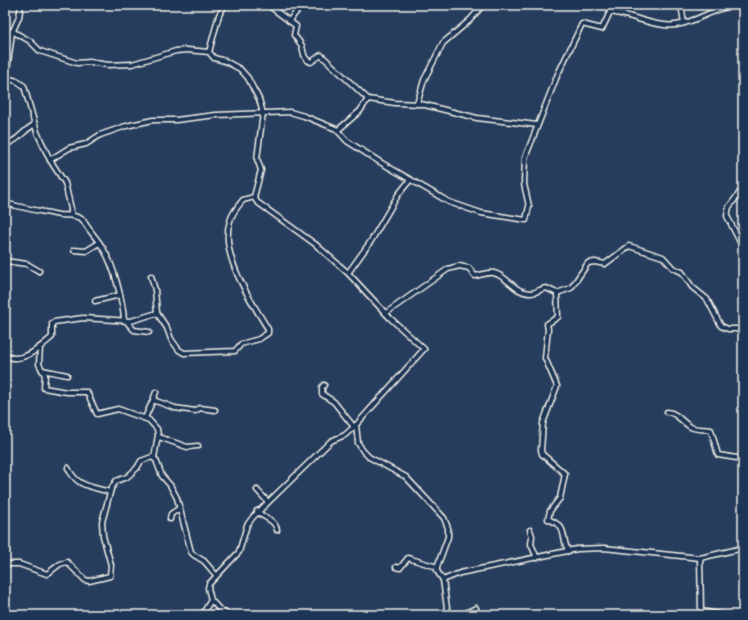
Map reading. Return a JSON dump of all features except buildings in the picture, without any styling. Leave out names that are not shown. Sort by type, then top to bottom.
[{"type":"street","points":[[21,5],[19,16],[12,32],[5,79],[18,81],[24,86],[34,125],[50,160],[65,183],[71,215]]},
{"type":"street","points":[[209,52],[219,15],[225,5]]},
{"type":"street","points":[[268,5],[296,26],[294,35],[301,44],[304,55],[308,61],[312,62],[321,55],[368,99],[395,104],[417,104],[476,118],[538,125]]},
{"type":"street","points":[[289,21],[302,5]]},
{"type":"street","points":[[417,104],[424,80],[443,43],[470,20],[484,5]]},
{"type":"street","points":[[50,160],[70,148],[86,144],[100,135],[132,124],[160,119],[176,120],[216,115],[285,112],[298,114],[327,124],[338,130],[353,145],[456,206],[502,218],[526,220],[529,206],[524,184],[525,158],[563,61],[580,26],[582,24],[602,30],[612,5]]},
{"type":"street","points":[[681,5],[684,23]]},
{"type":"street","points":[[610,12],[672,25],[684,23],[723,6],[735,5]]},
{"type":"street","points":[[5,32],[12,32],[30,41],[40,51],[79,63],[90,62],[108,65],[128,64],[146,61],[176,51],[209,52],[214,58],[228,63],[245,74],[259,99],[263,113],[256,159],[261,170],[254,197]]},
{"type":"street","points":[[338,130],[360,110],[368,99]]},
{"type":"street","points":[[5,144],[14,142],[26,130],[34,125]]},
{"type":"street","points":[[348,272],[371,241],[398,195],[410,180]]},
{"type":"street","points":[[743,188],[729,207],[727,216],[743,248]]},
{"type":"street","points":[[228,615],[219,609],[212,600],[208,586],[216,575],[239,552],[247,525],[257,512],[331,441],[342,436],[355,426],[424,349],[386,313],[348,272],[315,244],[260,204],[254,197]]},
{"type":"street","points":[[151,276],[155,290],[157,313],[177,348],[187,354],[235,351],[241,344],[267,335],[268,330],[230,257],[227,243],[230,219],[243,200],[254,197]]},
{"type":"street","points":[[5,203],[26,209],[61,215],[71,215],[83,220],[90,233],[99,242],[106,253],[124,307],[125,321],[134,330],[150,332]]},
{"type":"street","points":[[74,250],[86,251],[99,242]]},
{"type":"street","points":[[386,313],[431,280],[454,266],[469,268],[475,276],[487,273],[495,274],[508,280],[513,287],[523,292],[532,293],[546,288],[557,293],[571,288],[588,263],[595,262],[605,264],[630,246],[663,257],[672,268],[682,272],[692,287],[707,299],[721,326],[728,329],[738,329],[743,331]]},
{"type":"street","points":[[5,260],[27,264],[39,271]]},
{"type":"street","points":[[557,293],[558,317],[547,324],[548,329],[545,357],[557,386],[543,423],[541,450],[542,454],[565,474],[560,498],[550,511],[548,519],[558,524],[563,530],[564,543],[568,551]]},
{"type":"street","points":[[95,301],[120,295]]},
{"type":"street","points":[[5,356],[14,358],[23,357],[40,347],[52,336],[52,324],[54,322],[83,318],[125,321],[157,313]]},
{"type":"street","points":[[40,347],[39,364],[45,375],[44,388],[67,392],[87,392],[97,414],[118,409],[145,418],[157,429],[159,437],[154,458],[162,476],[173,490],[180,508],[191,552],[204,561],[216,575]]},
{"type":"street","points":[[42,370],[67,375]]},
{"type":"street","points":[[324,384],[322,387],[322,394],[334,402],[355,426],[358,443],[363,451],[369,457],[406,477],[444,518],[448,528],[448,537],[437,567],[437,571],[443,580],[448,615]]},
{"type":"street","points":[[145,418],[156,392]]},
{"type":"street","points":[[153,400],[175,408],[196,411],[200,408],[215,410]]},
{"type":"street","points":[[667,412],[673,413],[691,427],[701,430],[711,430],[718,455],[743,459]]},
{"type":"street","points":[[159,437],[187,447],[198,446]]},
{"type":"street","points":[[5,564],[19,564],[47,574],[60,564],[67,562],[85,580],[110,576],[111,565],[102,522],[110,492],[116,481],[127,477],[137,468],[141,461],[154,458]]},
{"type":"street","points":[[68,468],[74,479],[82,485],[110,492]]},
{"type":"street","points":[[257,490],[268,502]]},
{"type":"street","points":[[170,519],[171,514],[180,508]]},
{"type":"street","points":[[257,512],[270,519],[277,530]]},
{"type":"street","points":[[530,530],[532,536],[531,544],[537,558]]},
{"type":"street","points":[[443,580],[460,573],[568,551],[598,547],[700,558],[743,548]]},
{"type":"street","points":[[396,567],[400,568],[408,558],[437,567]]},
{"type":"street","points":[[700,558],[701,611],[723,615]]},
{"type":"street","points":[[202,615],[212,600]]},
{"type":"street","points":[[462,615],[476,608]]}]
